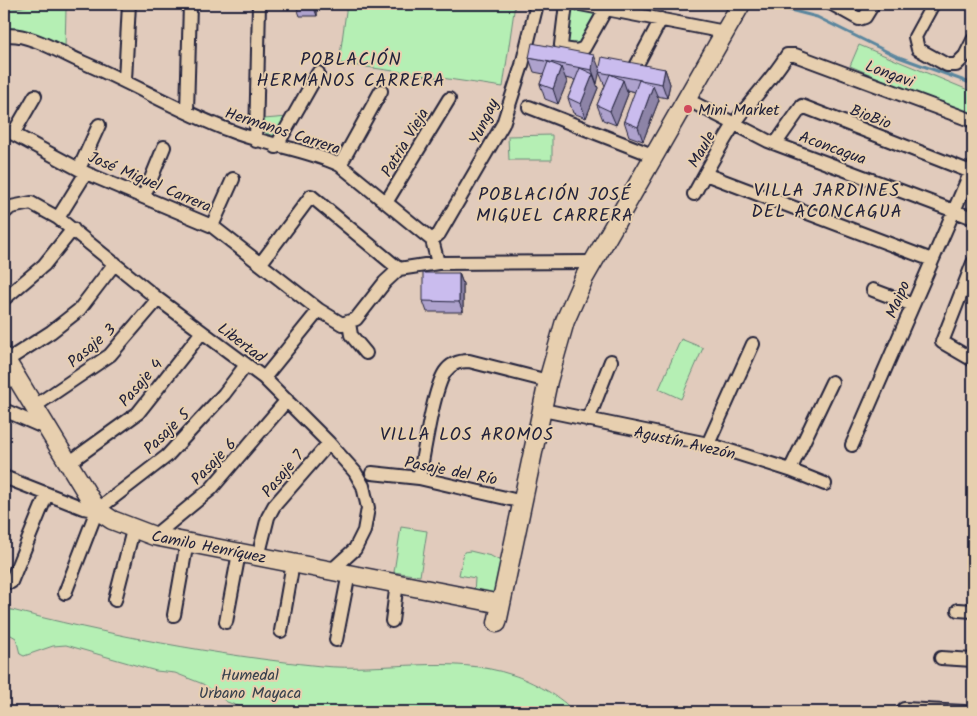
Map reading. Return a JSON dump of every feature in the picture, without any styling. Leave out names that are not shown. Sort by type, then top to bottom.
[{"type":"street","points":[[125,80],[129,4]]},
{"type":"street","points":[[187,111],[190,4]]},
{"type":"street","points":[[256,141],[259,4]]},
{"type":"street","name":"Yungay","points":[[432,240],[439,234],[503,124],[522,65],[536,4]]},
{"type":"street","points":[[566,4],[561,45],[563,49],[577,51],[584,48],[606,9]]},
{"type":"street","points":[[580,4],[725,32]]},
{"type":"street","points":[[497,624],[548,381],[565,320],[593,262],[741,4]]},
{"type":"street","points":[[832,4],[861,19],[865,17],[873,4]]},
{"type":"street","points":[[933,4],[914,41],[918,49],[947,65],[956,65],[965,56],[973,40]]},
{"type":"street","points":[[634,70],[661,19]]},
{"type":"street","name":"Hermanos Carrera","points":[[4,36],[24,37],[125,80],[187,111],[256,141],[328,160],[340,165],[387,201],[432,240]]},
{"type":"street","name":"Maule","points":[[694,194],[734,124],[758,91],[777,72],[787,55],[794,55]]},
{"type":"street","name":"Longavi","points":[[794,55],[973,121]]},
{"type":"street","points":[[276,147],[318,73]]},
{"type":"street","points":[[340,165],[381,91]]},
{"type":"street","points":[[8,132],[34,96]]},
{"type":"street","name":"Patria Vieja","points":[[387,201],[449,99]]},
{"type":"street","name":"Aconcagua","points":[[686,99],[776,143],[973,218]]},
{"type":"street","name":"BioBio","points":[[776,143],[802,106],[972,170]]},
{"type":"street","points":[[529,107],[655,156]]},
{"type":"street","points":[[58,218],[83,171],[99,126]]},
{"type":"street","name":"José Miguel Carrera","points":[[8,132],[83,171],[212,226],[319,310],[337,322],[349,323]]},
{"type":"street","points":[[144,196],[164,147]]},
{"type":"street","name":"Maipo","points":[[852,444],[972,170]]},
{"type":"street","points":[[705,174],[932,260]]},
{"type":"street","points":[[212,226],[233,179]]},
{"type":"street","points":[[261,263],[311,196],[399,269]]},
{"type":"street","name":"Libertad","points":[[4,214],[10,207],[31,203],[58,218],[158,298],[264,378],[329,443],[355,472],[363,486],[368,508],[364,531],[341,571]]},
{"type":"street","points":[[4,299],[44,265],[73,229]]},
{"type":"street","points":[[432,240],[438,263]]},
{"type":"street","points":[[366,353],[351,335],[349,323],[356,319],[385,282],[399,269],[438,263],[593,262]]},
{"type":"street","points":[[5,359],[51,332],[79,310],[115,263]]},
{"type":"street","points":[[973,263],[942,342],[973,360]]},
{"type":"street","points":[[873,290],[913,305]]},
{"type":"street","name":"Pasaje 3","points":[[35,406],[110,355],[158,298]]},
{"type":"street","points":[[264,378],[319,310]]},
{"type":"street","name":"Pasaje 4","points":[[70,462],[138,413],[202,332]]},
{"type":"street","points":[[708,444],[753,344]]},
{"type":"street","name":"Camilo Henríquez","points":[[5,359],[70,462],[97,510],[112,520],[133,530],[154,536],[341,571],[502,604]]},
{"type":"street","points":[[419,478],[439,387],[445,373],[456,362],[469,360],[548,381]]},
{"type":"street","points":[[588,420],[611,361]]},
{"type":"street","name":"Pasaje 5","points":[[97,510],[167,456],[218,401],[246,364]]},
{"type":"street","points":[[790,470],[832,382]]},
{"type":"street","name":"Pasaje 6","points":[[154,536],[211,489],[288,400]]},
{"type":"street","points":[[4,410],[50,430]]},
{"type":"street","name":"Agustín Avezón","points":[[543,410],[708,444],[790,470],[825,484]]},
{"type":"street","name":"Pasaje 7","points":[[258,556],[268,517],[274,506],[329,443]]},
{"type":"street","name":"Pasaje del Río","points":[[372,473],[419,478],[523,502]]},
{"type":"street","points":[[4,477],[83,508],[97,510],[65,593]]},
{"type":"street","points":[[11,582],[47,494]]},
{"type":"street","points":[[115,600],[133,530]]},
{"type":"street","points":[[174,615],[187,542]]},
{"type":"street","points":[[226,622],[239,553]]},
{"type":"street","points":[[281,631],[293,563]]},
{"type":"street","points":[[336,640],[341,571]]},
{"type":"street","points":[[392,621],[397,583]]},
{"type":"street","points":[[958,610],[973,611]]},
{"type":"street","points":[[941,658],[973,660]]},
{"type":"street","points":[[904,708],[965,712]]},
{"type":"green space","points":[[34,4],[63,4],[66,9],[65,46],[4,30],[4,7],[18,8]]},
{"type":"green space","points":[[347,4],[515,4],[503,87],[339,63]]},
{"type":"green space","points":[[568,7],[600,13],[580,48],[564,45]]},
{"type":"green space","points":[[859,45],[973,92],[973,117],[850,66]]},
{"type":"green space","points":[[288,117],[278,137],[265,133],[264,119]]},
{"type":"green space","points":[[552,135],[552,160],[509,160],[508,136]]},
{"type":"green space","points":[[681,339],[703,348],[681,399],[659,389]]},
{"type":"green space","points":[[401,527],[427,531],[420,576],[394,572]]},
{"type":"green space","points":[[470,551],[491,556],[504,563],[494,595],[474,594],[475,578],[459,575],[464,552]]},
{"type":"green space","name":"Humedal Urbano Mayaca","points":[[4,608],[82,627],[161,643],[241,656],[321,666],[442,665],[490,669],[513,675],[537,685],[555,695],[573,712],[289,712],[272,707],[246,709],[227,702],[203,684],[175,673],[156,671],[66,645],[53,646],[24,656],[20,654],[16,638],[4,631]]},
{"type":"building","points":[[313,4],[313,5],[296,5]]},
{"type":"building","points":[[532,43],[594,55],[592,70],[529,58]]},
{"type":"building","points":[[602,57],[665,69],[662,84],[599,72]]},
{"type":"building","points":[[548,62],[561,67],[553,89],[540,84]]},
{"type":"building","points":[[580,68],[593,74],[581,104],[568,98]]},
{"type":"building","points":[[610,74],[623,80],[610,111],[597,105]]},
{"type":"building","points":[[639,80],[653,86],[638,127],[624,121]]},
{"type":"building","points":[[423,273],[459,273],[459,302],[423,301]]},
{"type":"waterway","points":[[12,6],[22,4]]},
{"type":"waterway","points":[[767,4],[817,17],[896,56],[973,84]]},
{"type":"place","name":"Mini Market","points":[[688,109]]},
{"type":"district","name":"POBLACIÓN HERMANOS CARRERA","points":[[351,69]]},
{"type":"district","name":"VILLA JARDINES DEL ACONCAGUA","points":[[827,200]]},
{"type":"district","name":"POBLACIÓN JOSÉ MIGUEL CARRERA","points":[[555,204]]},
{"type":"district","name":"VILLA LOS AROMOS","points":[[467,434]]}]
